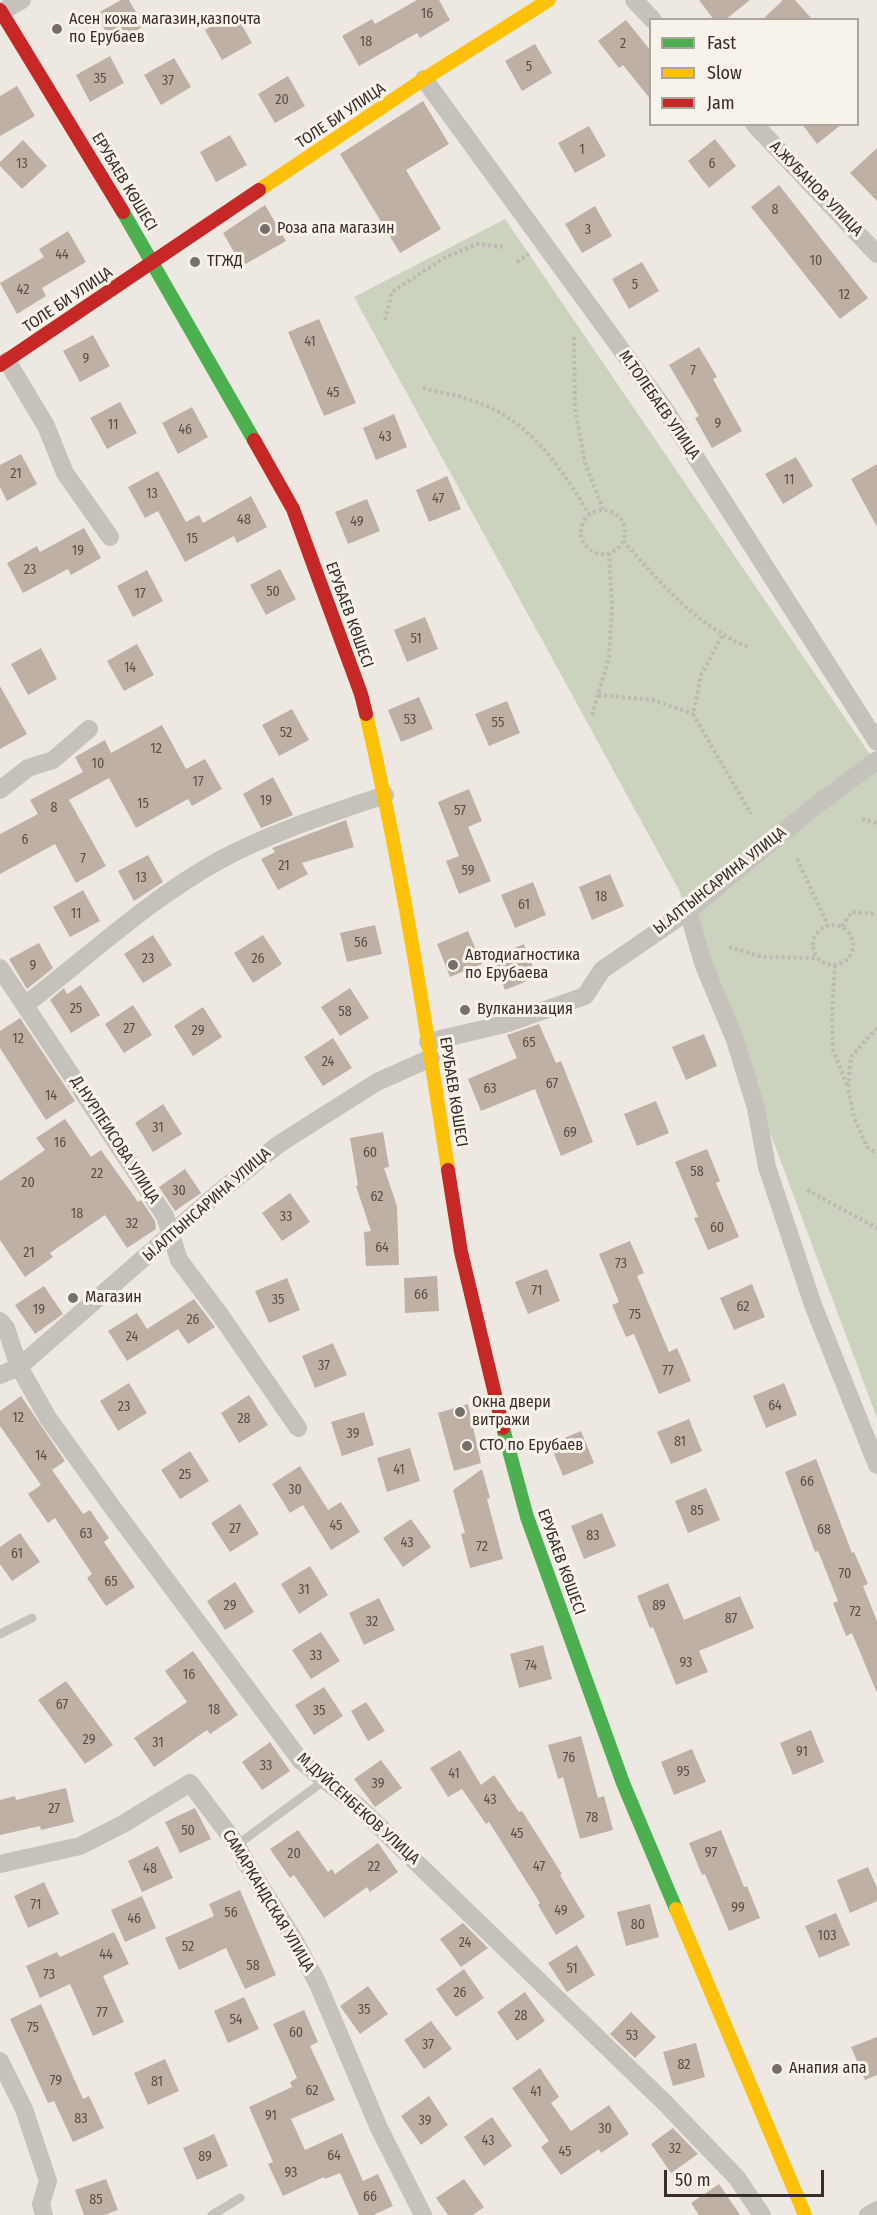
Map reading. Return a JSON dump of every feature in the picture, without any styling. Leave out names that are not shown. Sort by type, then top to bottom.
[{"type":"main road","name":"ТОЛЕ БИ УЛИЦА","points":[[3,363],[424,80],[549,0]]},
{"type":"main road","name":"ЕРУБАЕВ КӨШЕСІ","points":[[3,20],[154,263],[292,509],[361,694],[386,795],[430,1050],[461,1252],[492,1388],[527,1517],[623,1783],[805,2215]]},
{"type":"street","points":[[3,20],[22,0]]},
{"type":"street","points":[[634,0],[651,18]]},
{"type":"street","name":"М.ТОЛЕБАЕВ УЛИЦА","points":[[424,80],[666,411],[877,742]]},
{"type":"street","name":"А.ЖУБАНОВ УЛИЦА","points":[[756,126],[877,254]]},
{"type":"street","points":[[3,363],[46,426],[64,473],[110,537]]},
{"type":"street","points":[[0,790],[28,768],[53,760],[89,729]]},
{"type":"street","name":"Ы.АЛТЫНСАРИНА УЛИЦА","points":[[0,1376],[19,1367],[218,1193],[279,1144],[430,1050],[585,996],[602,970],[688,911],[811,809],[877,760]]},
{"type":"street","points":[[25,1005],[79,964],[150,904],[220,860],[292,827],[386,795]]},
{"type":"street","points":[[688,911],[703,963],[735,1040],[746,1074],[756,1108],[767,1167],[810,1294],[877,1465]]},
{"type":"street","name":"Д.НУРПЕИСОВА УЛИЦА","points":[[0,968],[165,1216],[179,1260],[221,1316],[298,1428]]},
{"type":"street","name":"М.ДУЙСЕНБЕКОВ УЛИЦА","points":[[0,1321],[6,1328],[19,1367],[48,1418],[302,1761],[359,1807],[665,2103],[737,2178],[762,2215]]},
{"type":"street","name":"САМАРКАНДСКАЯ УЛИЦА","points":[[0,1864],[80,1846],[123,1824],[190,1783],[237,1845],[294,1938],[317,1982],[379,2128],[423,2215]]},
{"type":"street","points":[[0,2061],[24,2109],[48,2181],[41,2204],[44,2215]]},
{"type":"street","points":[[868,2215],[877,2210]]},
{"type":"lane","points":[[0,1634],[32,1618]]},
{"type":"lane","points":[[237,1845],[325,1780]]},
{"type":"lane","points":[[212,2215],[240,2198]]},
{"type":"path","points":[[385,320],[393,292],[444,258],[477,244],[505,247]]},
{"type":"path","points":[[574,337],[575,409],[585,463],[603,509]]},
{"type":"path","points":[[423,388],[482,404],[525,428],[565,475],[588,514]]},
{"type":"path","points":[[603,509],[617,515],[624,528],[619,547],[609,553],[600,554],[593,552],[583,542],[581,527],[588,514],[603,509]]},
{"type":"path","points":[[622,541],[679,603],[722,636],[748,647]]},
{"type":"path","points":[[592,715],[609,657],[612,606],[609,553]]},
{"type":"path","points":[[693,714],[701,675],[722,636]]},
{"type":"path","points":[[598,695],[654,700],[693,714],[751,814]]},
{"type":"path","points":[[862,819],[877,823]]},
{"type":"path","points":[[797,858],[828,925]]},
{"type":"path","points":[[842,926],[852,912],[877,914]]},
{"type":"path","points":[[828,925],[842,926],[852,935],[854,948],[847,960],[835,965],[822,962],[814,952],[814,939],[817,933],[828,925]]},
{"type":"path","points":[[729,947],[763,957],[818,958]]},
{"type":"path","points":[[835,965],[832,1011],[833,1050],[848,1088],[854,1117],[867,1147],[877,1153]]},
{"type":"path","points":[[848,1088],[850,1057],[877,1028]]},
{"type":"path","points":[[807,1190],[877,1227]]},
{"type":"green space","points":[[505,219],[871,756],[877,771],[877,1418],[679,890],[354,297]]},
{"type":"building","points":[[121,0],[129,0],[144,26],[113,44],[96,14]]},
{"type":"building","points":[[417,0],[439,0],[450,20],[420,38],[417,33],[359,66],[342,36],[372,19],[375,24]]},
{"type":"building","points":[[699,0],[750,0],[728,18],[712,18]]},
{"type":"building","points":[[783,0],[795,0],[811,18],[764,18]]},
{"type":"building","points":[[235,13],[252,43],[222,60],[205,30]]},
{"type":"building","points":[[626,20],[649,49],[649,98],[623,65],[619,68],[598,41]]},
{"type":"building","points":[[535,44],[552,73],[522,91],[505,61]]},
{"type":"building","points":[[110,56],[124,83],[90,102],[76,75]]},
{"type":"building","points":[[174,58],[191,87],[161,105],[144,75]]},
{"type":"building","points":[[288,76],[305,106],[275,123],[258,94]]},
{"type":"building","points":[[17,86],[35,116],[0,136],[0,96]]},
{"type":"building","points":[[423,101],[449,144],[406,170],[441,229],[400,253],[340,154]]},
{"type":"building","points":[[589,126],[606,156],[575,173],[558,143]]},
{"type":"building","points":[[804,126],[840,126],[817,144]]},
{"type":"building","points":[[230,135],[247,165],[216,182],[200,152]]},
{"type":"building","points":[[715,139],[736,166],[709,188],[688,161]]},
{"type":"building","points":[[23,140],[47,166],[22,189],[0,166],[0,162]]},
{"type":"building","points":[[877,148],[877,201],[850,173]]},
{"type":"building","points":[[779,185],[868,298],[840,319],[751,207]]},
{"type":"building","points":[[265,205],[286,241],[242,266],[223,233]]},
{"type":"building","points":[[595,206],[612,236],[582,253],[565,224]]},
{"type":"building","points":[[68,231],[86,262],[42,288],[46,296],[17,314],[0,283],[44,257],[39,249]]},
{"type":"building","points":[[642,262],[659,291],[629,309],[612,279]]},
{"type":"building","points":[[319,319],[356,403],[324,416],[288,332]]},
{"type":"building","points":[[93,335],[110,366],[80,382],[63,351]]},
{"type":"building","points":[[699,347],[717,377],[713,379],[742,431],[712,448],[695,418],[699,416],[669,365]]},
{"type":"building","points":[[120,402],[137,433],[107,449],[90,418]]},
{"type":"building","points":[[192,407],[208,437],[178,454],[162,423]]},
{"type":"building","points":[[394,414],[407,447],[376,460],[363,428]]},
{"type":"building","points":[[21,454],[37,484],[7,501],[0,487],[0,465]]},
{"type":"building","points":[[796,457],[813,486],[783,504],[765,474]]},
{"type":"building","points":[[877,464],[877,527],[851,479]]},
{"type":"building","points":[[158,471],[186,522],[199,515],[203,523],[251,496],[267,527],[237,543],[234,536],[185,562],[158,511],[145,518],[128,487]]},
{"type":"building","points":[[447,476],[461,509],[429,522],[416,490]]},
{"type":"building","points":[[367,499],[380,531],[348,544],[335,512]]},
{"type":"building","points":[[84,528],[101,558],[71,575],[68,569],[23,593],[7,563],[37,546],[40,552]]},
{"type":"building","points":[[280,569],[296,599],[266,615],[250,585]]},
{"type":"building","points":[[147,570],[163,601],[133,617],[117,586]]},
{"type":"building","points":[[425,617],[438,649],[407,662],[394,630]]},
{"type":"building","points":[[137,644],[154,675],[124,691],[107,661]]},
{"type":"building","points":[[41,648],[57,679],[28,695],[11,664]]},
{"type":"building","points":[[0,686],[27,734],[0,749]]},
{"type":"building","points":[[419,697],[433,729],[401,742],[388,710]]},
{"type":"building","points":[[507,701],[520,733],[489,746],[475,714]]},
{"type":"building","points":[[292,709],[309,740],[279,756],[262,725]]},
{"type":"building","points":[[162,725],[186,769],[205,759],[222,789],[192,806],[188,799],[136,828],[109,778],[69,800],[106,866],[76,883],[55,844],[0,874],[0,834],[38,814],[30,800],[83,772],[75,757],[105,740],[111,753]]},
{"type":"building","points":[[273,777],[293,815],[261,828],[243,794]]},
{"type":"building","points":[[469,789],[482,821],[468,827],[491,881],[459,894],[446,861],[459,856],[438,802]]},
{"type":"building","points":[[346,820],[354,847],[302,863],[308,874],[278,890],[261,859],[275,852],[272,848]]},
{"type":"building","points":[[148,855],[163,882],[134,901],[118,871]]},
{"type":"building","points":[[610,874],[624,906],[592,920],[579,887]]},
{"type":"building","points":[[533,882],[546,915],[515,928],[501,895]]},
{"type":"building","points":[[83,890],[100,921],[70,937],[53,907]]},
{"type":"building","points":[[375,925],[382,954],[347,962],[340,933]]},
{"type":"building","points":[[468,931],[482,964],[450,977],[437,944]]},
{"type":"building","points":[[153,935],[172,965],[143,983],[124,954]]},
{"type":"building","points":[[263,935],[282,964],[253,983],[234,953]]},
{"type":"building","points":[[39,943],[53,968],[27,989],[9,959]]},
{"type":"building","points":[[524,944],[537,977],[505,990],[492,957]]},
{"type":"building","points":[[81,985],[100,1015],[71,1033],[50,1000],[64,988],[67,994]]},
{"type":"building","points":[[350,988],[369,1018],[340,1036],[321,1007]]},
{"type":"building","points":[[133,1005],[152,1035],[124,1053],[105,1024]]},
{"type":"building","points":[[203,1007],[222,1037],[193,1056],[174,1026]]},
{"type":"building","points":[[20,1018],[75,1101],[46,1120],[0,1048],[0,1031]]},
{"type":"building","points":[[539,1024],[556,1063],[561,1061],[593,1142],[561,1156],[535,1089],[481,1111],[468,1079],[517,1058],[507,1035]]},
{"type":"building","points":[[704,1034],[717,1066],[686,1080],[672,1047]]},
{"type":"building","points":[[333,1038],[352,1068],[323,1086],[304,1057]]},
{"type":"building","points":[[656,1101],[669,1133],[637,1146],[624,1114]]},
{"type":"building","points":[[163,1104],[182,1134],[153,1152],[135,1123]]},
{"type":"building","points":[[65,1119],[91,1157],[101,1150],[138,1202],[141,1200],[155,1221],[156,1229],[127,1248],[105,1215],[50,1253],[53,1257],[25,1277],[0,1240],[0,1181],[45,1150],[36,1138]]},
{"type":"building","points":[[383,1132],[389,1167],[384,1168],[397,1206],[399,1265],[366,1266],[364,1232],[371,1231],[356,1186],[358,1185],[350,1138]]},
{"type":"building","points":[[707,1149],[720,1181],[716,1183],[739,1237],[708,1250],[694,1218],[698,1217],[675,1162]]},
{"type":"building","points":[[185,1169],[201,1193],[175,1211],[159,1187]]},
{"type":"building","points":[[290,1193],[310,1222],[282,1241],[262,1213]]},
{"type":"building","points":[[630,1241],[644,1273],[637,1276],[669,1352],[677,1348],[691,1381],[659,1394],[634,1334],[626,1337],[612,1305],[619,1302],[599,1254]]},
{"type":"building","points":[[547,1269],[560,1301],[528,1314],[515,1282]]},
{"type":"building","points":[[437,1276],[439,1311],[405,1313],[404,1278]]},
{"type":"building","points":[[287,1278],[300,1310],[269,1323],[255,1291]]},
{"type":"building","points":[[752,1284],[765,1317],[734,1330],[720,1298]]},
{"type":"building","points":[[44,1286],[63,1314],[35,1334],[15,1305]]},
{"type":"building","points":[[194,1299],[215,1327],[188,1344],[178,1329],[127,1361],[108,1331],[137,1313],[147,1329]]},
{"type":"building","points":[[333,1343],[347,1375],[315,1388],[302,1356]]},
{"type":"building","points":[[129,1383],[147,1413],[118,1431],[100,1401]]},
{"type":"building","points":[[784,1383],[797,1415],[766,1428],[753,1396]]},
{"type":"building","points":[[249,1395],[268,1425],[239,1443],[221,1413]]},
{"type":"building","points":[[21,1396],[65,1461],[52,1470],[83,1514],[90,1510],[109,1538],[104,1542],[135,1587],[106,1606],[87,1578],[92,1574],[55,1518],[48,1523],[28,1494],[41,1485],[0,1426],[0,1411]]},
{"type":"building","points":[[468,1404],[481,1463],[454,1471],[438,1413]]},
{"type":"building","points":[[364,1412],[374,1445],[342,1456],[331,1422]]},
{"type":"building","points":[[689,1419],[702,1451],[671,1464],[657,1432]]},
{"type":"building","points":[[581,1431],[594,1463],[563,1476],[550,1444]]},
{"type":"building","points":[[410,1448],[420,1481],[387,1492],[377,1458]]},
{"type":"building","points":[[190,1451],[209,1481],[180,1499],[161,1470]]},
{"type":"building","points":[[816,1459],[852,1553],[854,1552],[868,1584],[863,1586],[877,1621],[877,1693],[852,1633],[846,1636],[833,1603],[838,1601],[818,1551],[815,1552],[785,1472]]},
{"type":"building","points":[[300,1466],[328,1510],[341,1502],[360,1532],[331,1550],[303,1505],[290,1513],[272,1484]]},
{"type":"building","points":[[482,1469],[490,1498],[487,1499],[503,1559],[470,1568],[461,1534],[465,1533],[453,1490]]},
{"type":"building","points":[[706,1488],[720,1520],[688,1533],[675,1501]]},
{"type":"building","points":[[240,1504],[259,1534],[230,1552],[211,1523]]},
{"type":"building","points":[[602,1513],[616,1546],[584,1559],[571,1526]]},
{"type":"building","points":[[411,1519],[431,1547],[403,1567],[383,1538]]},
{"type":"building","points":[[20,1533],[40,1562],[12,1581],[0,1564],[0,1547]]},
{"type":"building","points":[[310,1566],[328,1595],[299,1614],[281,1584]]},
{"type":"building","points":[[235,1582],[254,1612],[225,1630],[207,1601]]},
{"type":"building","points":[[668,1583],[684,1620],[740,1596],[754,1628],[699,1651],[708,1672],[676,1685],[653,1627],[650,1628],[637,1596]]},
{"type":"building","points":[[379,1598],[395,1630],[364,1645],[349,1613]]},
{"type":"building","points":[[321,1632],[340,1661],[311,1679],[292,1650]]},
{"type":"building","points":[[543,1645],[552,1679],[519,1688],[510,1654]]},
{"type":"building","points":[[193,1651],[238,1715],[210,1734],[207,1730],[154,1767],[134,1738],[187,1702],[165,1671]]},
{"type":"building","points":[[66,1681],[113,1745],[85,1764],[38,1700]]},
{"type":"building","points":[[324,1687],[343,1716],[314,1735],[295,1705]]},
{"type":"building","points":[[366,1702],[385,1731],[368,1741],[351,1711]]},
{"type":"building","points":[[811,1730],[824,1762],[793,1775],[780,1743]]},
{"type":"building","points":[[581,1736],[598,1798],[604,1796],[613,1830],[580,1839],[563,1777],[558,1779],[548,1745]]},
{"type":"building","points":[[270,1742],[290,1771],[262,1790],[242,1762]]},
{"type":"building","points":[[692,1749],[706,1782],[674,1795],[661,1762]]},
{"type":"building","points":[[460,1750],[481,1785],[494,1775],[519,1812],[522,1811],[562,1874],[560,1875],[585,1917],[556,1935],[538,1905],[540,1903],[489,1822],[486,1824],[462,1789],[448,1797],[430,1768]]},
{"type":"building","points":[[381,1760],[402,1788],[375,1807],[354,1779]]},
{"type":"building","points":[[66,1788],[74,1822],[41,1830],[40,1826],[0,1835],[0,1800],[15,1796],[16,1800]]},
{"type":"building","points":[[195,1808],[211,1839],[180,1853],[165,1822]]},
{"type":"building","points":[[298,1830],[328,1872],[332,1869],[335,1874],[378,1843],[398,1872],[370,1892],[367,1887],[324,1918],[294,1875],[290,1878],[270,1849]]},
{"type":"building","points":[[721,1830],[744,1887],[747,1886],[760,1918],[729,1931],[689,1843]]},
{"type":"building","points":[[158,1846],[173,1878],[142,1892],[128,1861]]},
{"type":"building","points":[[868,1867],[877,1888],[877,1901],[850,1913],[837,1880]]},
{"type":"building","points":[[44,1882],[59,1914],[28,1928],[14,1896]]},
{"type":"building","points":[[240,1890],[276,1975],[245,1989],[226,1948],[179,1970],[165,1938],[214,1916],[209,1904]]},
{"type":"building","points":[[142,1896],[156,1928],[125,1942],[111,1910]]},
{"type":"building","points":[[650,1904],[659,1937],[626,1946],[617,1912]]},
{"type":"building","points":[[836,1913],[850,1945],[819,1958],[805,1926]]},
{"type":"building","points":[[463,1923],[488,1948],[461,1967],[440,1939]]},
{"type":"building","points":[[114,1932],[129,1964],[103,1976],[124,2022],[93,2036],[70,1984],[40,1998],[26,1966],[57,1952],[60,1957]]},
{"type":"building","points":[[577,1945],[595,1975],[567,1992],[548,1963]]},
{"type":"building","points":[[464,1969],[484,1998],[456,2017],[436,1989]]},
{"type":"building","points":[[368,1986],[388,2014],[360,2034],[340,2006]]},
{"type":"building","points":[[525,1992],[545,2021],[517,2041],[497,2012]]},
{"type":"building","points":[[244,1997],[259,2029],[228,2043],[214,2011]]},
{"type":"building","points":[[41,2004],[83,2099],[89,2096],[104,2128],[73,2142],[54,2101],[48,2103],[10,2019]]},
{"type":"building","points":[[304,2010],[318,2042],[310,2046],[335,2100],[291,2119],[305,2150],[342,2133],[363,2181],[378,2174],[393,2206],[373,2215],[359,2215],[340,2173],[325,2179],[324,2177],[283,2196],[268,2164],[273,2162],[249,2107],[292,2087],[290,2082],[297,2078],[273,2024]]},
{"type":"building","points":[[631,2012],[656,2037],[635,2058],[610,2034]]},
{"type":"building","points":[[431,2021],[452,2049],[424,2069],[404,2040]]},
{"type":"building","points":[[877,2037],[877,2075],[865,2080],[851,2047]]},
{"type":"building","points":[[696,2043],[705,2077],[673,2086],[663,2052]]},
{"type":"building","points":[[165,2059],[179,2091],[148,2105],[134,2073]]},
{"type":"building","points":[[540,2068],[559,2097],[551,2103],[571,2131],[609,2105],[629,2134],[601,2153],[599,2149],[561,2175],[541,2147],[549,2141],[512,2088]]},
{"type":"building","points":[[429,2096],[448,2125],[421,2145],[401,2116]]},
{"type":"building","points":[[492,2117],[512,2146],[484,2166],[464,2137]]},
{"type":"building","points":[[673,2128],[698,2154],[671,2173],[651,2144]]},
{"type":"building","points":[[214,2134],[228,2166],[197,2180],[183,2148]]},
{"type":"building","points":[[106,2179],[118,2210],[104,2215],[84,2215],[75,2190]]},
{"type":"building","points":[[464,2179],[484,2207],[473,2215],[448,2215],[436,2198]]},
{"type":"building","points":[[719,2184],[740,2215],[699,2215],[691,2203]]},
{"type":"traffic: fast","points":[[123,212],[254,440]]},
{"type":"traffic: fast","points":[[503,1428],[527,1517],[623,1783],[676,1909]]},
{"type":"traffic: slow","points":[[259,190],[424,79],[549,0]]},
{"type":"traffic: slow","points":[[366,714],[401,884],[448,1170]]},
{"type":"traffic: slow","points":[[676,1909],[805,2215]]},
{"type":"traffic: jam","points":[[0,10],[123,212]]},
{"type":"traffic: jam","points":[[0,365],[259,190]]},
{"type":"traffic: jam","points":[[254,440],[293,509],[361,694],[366,714]]},
{"type":"traffic: jam","points":[[448,1170],[461,1252],[503,1428]]},
{"type":"place","name":"Асен кожа магазин,казпочта по Ерубаев","points":[[57,29]]},
{"type":"place","name":"Роза апа магазин","points":[[265,229]]},
{"type":"place","name":"ТГЖД","points":[[195,262]]},
{"type":"place","name":"Автодиагностика по Ерубаева","points":[[453,965]]},
{"type":"place","name":"Вулканизация","points":[[465,1010]]},
{"type":"place","name":"Магазин","points":[[73,1298]]},
{"type":"place","name":"Окна двери витражи","points":[[460,1412]]},
{"type":"place","name":"СТО по Ерубаев","points":[[467,1446]]},
{"type":"place","name":"Анапия апа","points":[[777,2069]]}]
